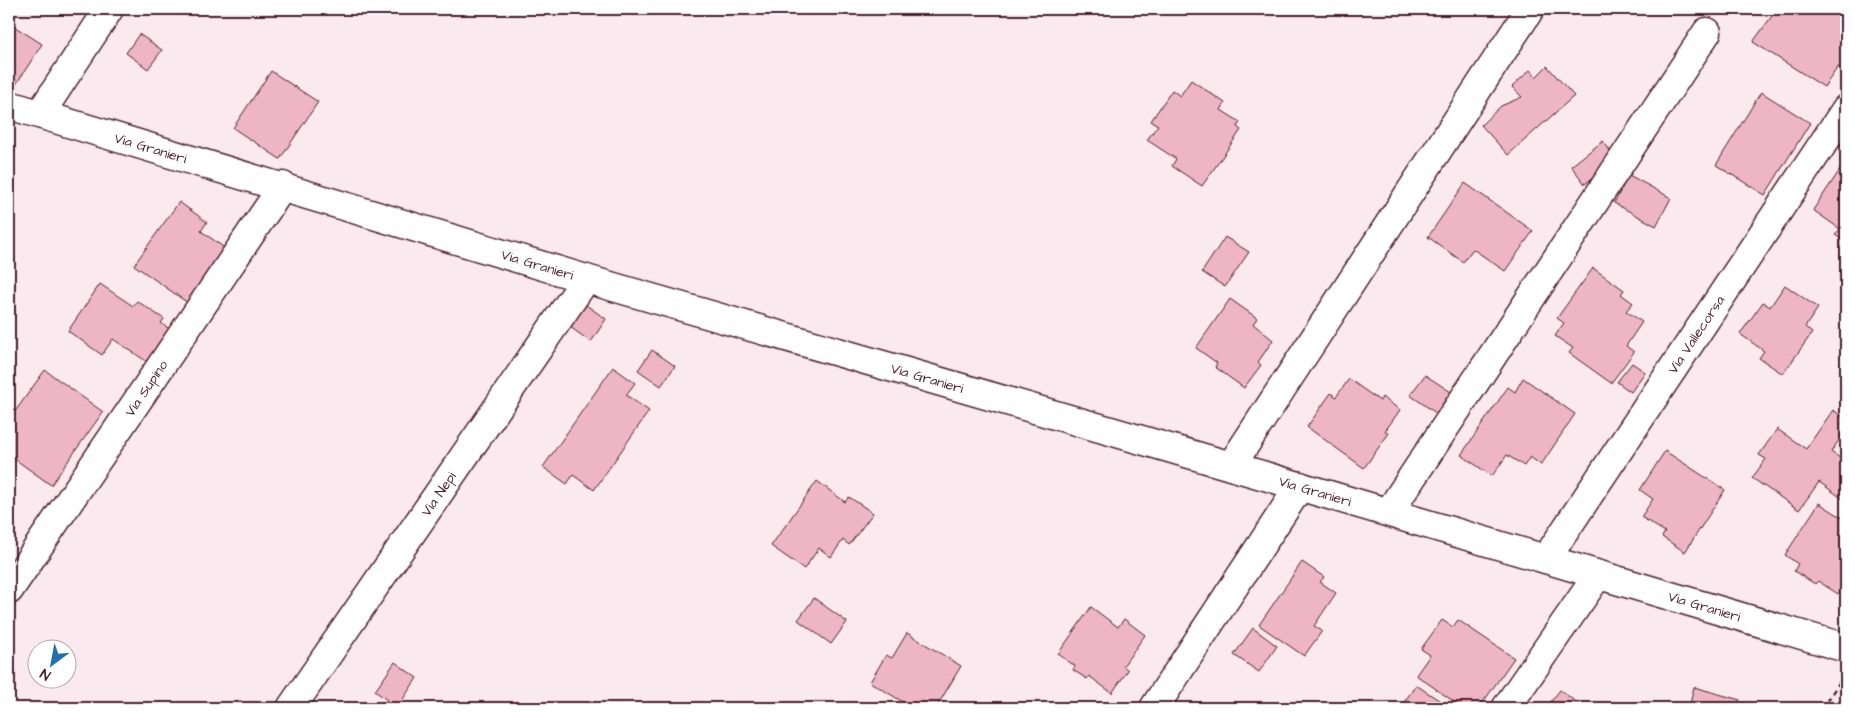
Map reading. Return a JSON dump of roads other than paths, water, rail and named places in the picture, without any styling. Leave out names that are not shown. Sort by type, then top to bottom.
[{"type":"street","points":[[19,112],[109,9]]},
{"type":"street","points":[[1231,466],[1530,9]]},
{"type":"street","points":[[1389,512],[1707,32]]},
{"type":"street","name":"Via Vallecorsa","points":[[1546,559],[1846,109]]},
{"type":"street","name":"Via Granieri","points":[[19,112],[283,186],[586,279],[1389,512],[1846,648]]},
{"type":"street","name":"Via Supino","points":[[9,590],[283,186]]},
{"type":"street","name":"Via Nepi","points":[[291,708],[586,279]]},
{"type":"street","points":[[1154,708],[1300,486]]},
{"type":"street","points":[[1506,708],[1598,574]]}]
